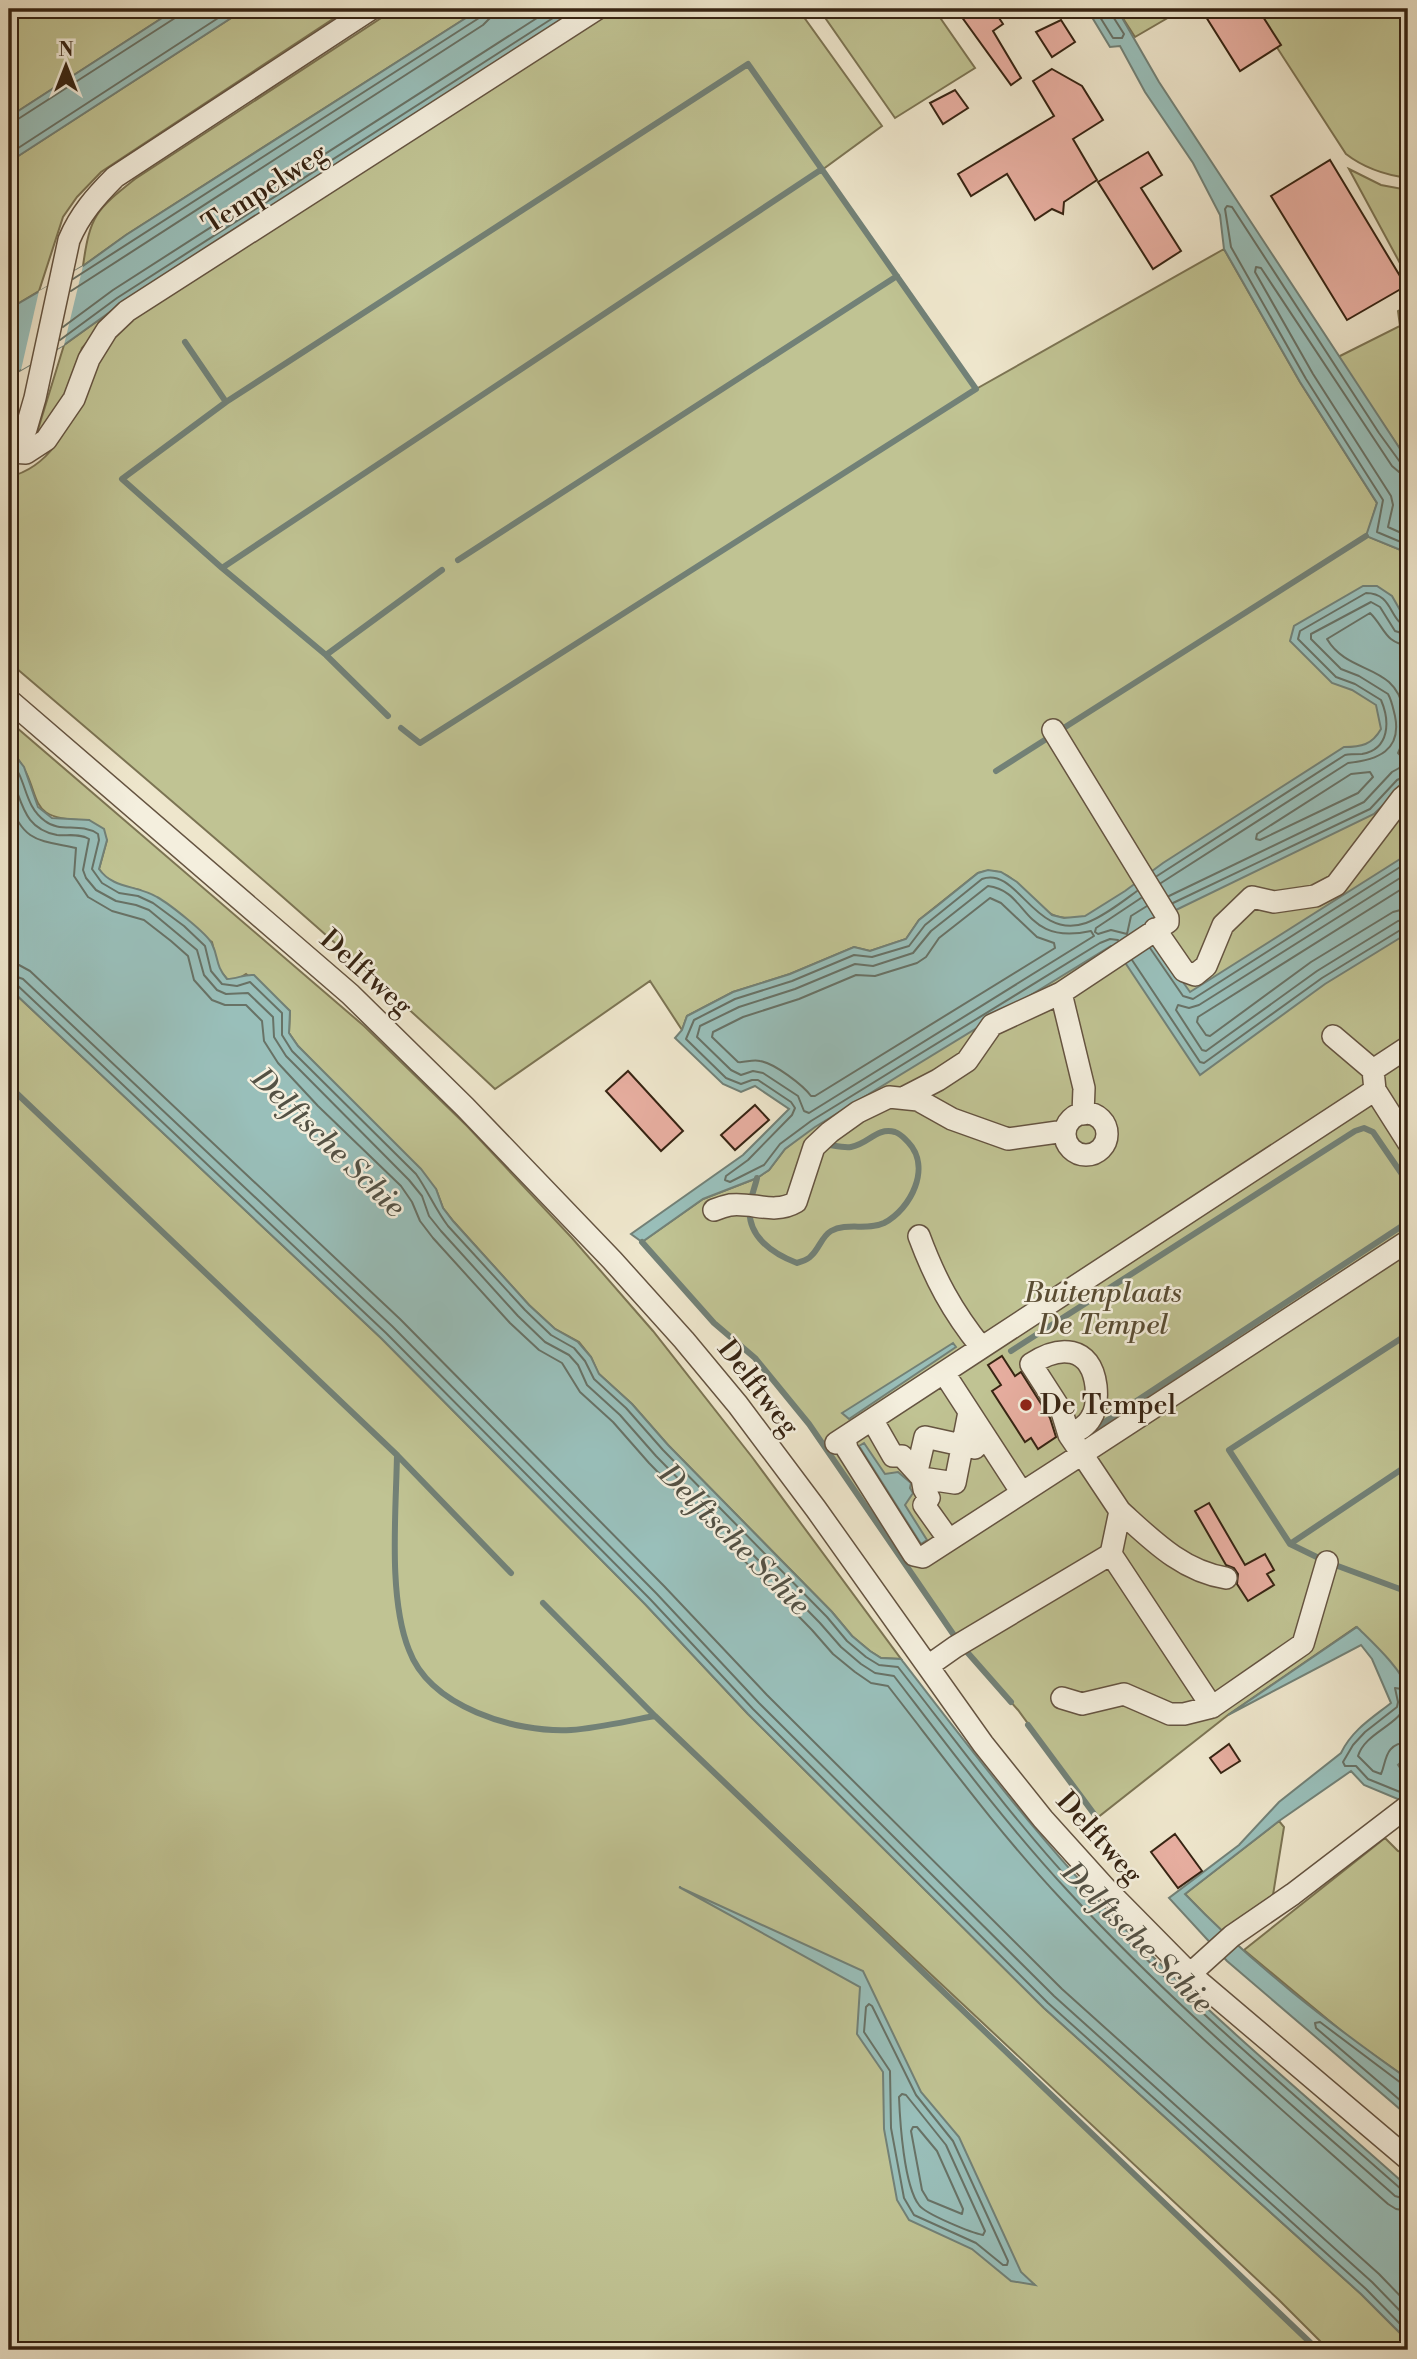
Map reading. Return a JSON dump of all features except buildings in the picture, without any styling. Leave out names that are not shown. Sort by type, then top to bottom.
[{"type":"street","name":"Tempelweg","points":[[9,453],[26,429],[44,361],[69,240],[78,219],[94,198],[116,177],[371,9]]},
{"type":"street","name":"Tempelweg","points":[[9,453],[26,453],[46,440],[74,399],[89,359],[107,330],[127,311],[597,9]]},
{"type":"street","name":"Delftweg","points":[[9,700],[350,994],[465,1107],[684,1340],[738,1405],[816,1509],[983,1744],[1043,1819],[1108,1891],[1191,1974],[1408,2159]]},
{"type":"street","points":[[1053,730],[1158,927],[1184,971],[1195,975],[1206,966],[1223,925],[1252,897],[1274,902],[1315,896],[1336,885],[1408,793]]},
{"type":"street","points":[[905,1097],[967,1061],[992,1025],[1061,993],[1158,927]]},
{"type":"street","points":[[1061,993],[1084,1087],[1083,1114]]},
{"type":"street","points":[[1333,1036],[1374,1080],[1408,1142]]},
{"type":"street","points":[[1408,1047],[1374,1080],[840,1441],[914,1555],[923,1557],[1408,1242]]},
{"type":"street","points":[[714,1210],[729,1205],[777,1209],[796,1202],[814,1147],[858,1112],[889,1097],[918,1100],[952,1119],[1008,1139],[1065,1131]]},
{"type":"street","points":[[1083,1114],[1103,1123],[1107,1131],[1106,1142],[1100,1151],[1087,1156],[1070,1147],[1065,1131],[1068,1122],[1076,1115],[1083,1114]]},
{"type":"street","points":[[919,1236],[930,1265],[956,1315],[981,1347]]},
{"type":"street","points":[[944,1373],[1022,1493]]},
{"type":"street","points":[[873,1420],[893,1456],[902,1456],[920,1474],[956,1483],[969,1412]]},
{"type":"street","points":[[1069,1435],[1120,1511],[1185,1565],[1206,1575],[1226,1578]]},
{"type":"street","points":[[949,1540],[924,1505],[929,1498],[920,1474],[925,1437],[995,1451]]},
{"type":"street","points":[[1120,1511],[1111,1554],[1212,1707]]},
{"type":"street","points":[[928,1666],[1111,1554]]},
{"type":"street","points":[[1062,1698],[1082,1704],[1124,1694],[1170,1714],[1184,1714],[1212,1707],[1303,1644],[1327,1562]]},
{"type":"street","points":[[1191,1974],[1232,1936],[1293,1894],[1408,1806]]},
{"type":"green space","points":[[9,9],[176,9],[9,117]]},
{"type":"green space","points":[[245,9],[348,9],[101,172],[77,197],[63,217],[39,291],[9,309],[9,162]]},
{"type":"green space","points":[[395,9],[480,9],[126,235],[83,266],[92,224],[97,215],[135,179]]},
{"type":"green space","name":"Buitenplaats De Tempel","points":[[610,9],[798,9],[882,126],[822,170],[976,389],[1224,249],[1300,382],[1377,503],[1367,536],[1408,553],[1408,1692],[1405,1682],[1356,1627],[1228,1715],[1097,1818],[1018,1710],[960,1644],[809,1424],[755,1358],[714,1323],[642,1242],[703,1199],[757,1178],[769,1170],[785,1149],[1076,918],[1053,915],[1001,873],[978,873],[919,920],[906,939],[870,951],[854,947],[790,974],[733,992],[687,1016],[682,1030],[650,981],[495,1089],[315,926],[9,662],[9,477],[30,468],[47,455],[60,438],[100,356],[112,338],[137,316]]},
{"type":"green space","points":[[819,9],[934,9],[975,68],[895,118]]},
{"type":"green space","points":[[1117,9],[1183,9],[1135,37]]},
{"type":"green space","points":[[1252,9],[1408,9],[1408,178],[1375,170],[1346,154]]},
{"type":"green space","points":[[1349,169],[1381,185],[1408,190],[1408,278]]},
{"type":"green space","points":[[121,304],[82,348],[63,399],[36,436],[64,345]]},
{"type":"green space","points":[[1408,306],[1408,461],[1338,357],[1400,326],[1398,311]]},
{"type":"green space","points":[[9,721],[364,1026],[467,1126],[572,1238],[653,1331],[752,1457],[901,1659],[881,1658],[852,1636],[632,1404],[598,1373],[591,1357],[579,1342],[555,1329],[529,1305],[454,1222],[443,1208],[436,1189],[298,1046],[289,1033],[290,1011],[246,974],[238,979],[227,979],[218,968],[212,942],[140,890],[121,886],[105,877],[99,869],[107,840],[89,820],[52,816],[43,810],[24,768],[14,754],[9,753]]},
{"type":"green space","points":[[9,988],[381,1338],[645,1604],[748,1714],[1044,2008],[1361,2294],[1408,2341],[1408,2350],[1329,2350],[1279,2300],[722,1779],[1318,2350],[9,2350]]},
{"type":"green space","points":[[1279,1821],[1284,1827],[1273,1895],[1221,1931],[1185,1894]]},
{"type":"green space","points":[[1385,1838],[1398,1851],[1408,1853],[1408,2079],[1350,2038],[1244,1950]]},
{"type":"water","points":[[176,9],[245,9],[9,162],[9,117]]},
{"type":"water","points":[[480,9],[580,9],[121,304],[64,345],[9,377],[9,309],[83,266],[126,235]]},
{"type":"water","points":[[1087,9],[1117,9],[1159,82],[1408,461],[1408,553],[1366,536],[1377,503],[1300,382],[1224,249],[1220,215],[1193,163],[1145,92],[1120,46],[1110,47]]},
{"type":"water","points":[[1363,586],[1377,586],[1392,596],[1408,624],[1408,781],[1374,814],[1143,926],[1190,992],[1408,854],[1408,933],[1325,984],[1200,1075],[1114,946],[1111,946],[815,1127],[785,1149],[769,1170],[757,1178],[703,1199],[642,1242],[631,1234],[743,1155],[789,1109],[755,1086],[741,1092],[723,1084],[675,1038],[682,1030],[687,1016],[733,992],[790,974],[854,947],[870,951],[906,939],[919,920],[978,873],[988,870],[1001,872],[1017,882],[1052,915],[1064,918],[1085,916],[1344,747],[1361,746],[1370,742],[1381,729],[1376,705],[1352,690],[1332,683],[1290,641],[1294,626]]},
{"type":"water","name":"Delftsche Schie","points":[[9,753],[14,754],[24,767],[38,807],[52,818],[89,820],[104,829],[107,840],[99,869],[105,875],[170,905],[209,939],[227,979],[254,975],[290,1011],[289,1033],[298,1046],[421,1169],[436,1189],[443,1208],[453,1221],[529,1305],[555,1329],[578,1342],[591,1357],[599,1374],[632,1404],[852,1636],[881,1658],[901,1659],[1040,1834],[1129,1933],[1231,2030],[1408,2187],[1408,2341],[1361,2294],[1044,2008],[748,1714],[645,1604],[381,1338],[9,988]]},
{"type":"water","points":[[953,1343],[956,1347],[849,1419],[842,1413]]},
{"type":"water","points":[[864,1443],[885,1474],[898,1472],[911,1483],[913,1493],[905,1505],[927,1540],[921,1544],[859,1446]]},
{"type":"water","points":[[1357,1627],[1393,1665],[1408,1690],[1408,1756],[1398,1765],[1408,1779],[1408,1799],[1405,1802],[1364,1785],[1351,1771],[1279,1821],[1185,1894],[1237,1945],[1292,1992],[1408,2079],[1408,2116],[1227,1961],[1169,1898],[1239,1845],[1279,1802],[1341,1753],[1357,1731],[1391,1703],[1372,1659],[1361,1645],[1228,1715]]},
{"type":"water","points":[[679,1887],[863,1971],[921,2092],[959,2137],[1021,2272],[1035,2285],[1011,2281],[972,2249],[909,2220],[897,2200],[884,2129],[883,2072],[857,2034],[860,1987]]},
{"type":"pier","points":[[83,266],[64,345],[21,370],[39,291]]},
{"type":"waterway","points":[[222,568],[122,479],[226,402],[748,64],[976,389],[420,743],[401,728]]},
{"type":"waterway","points":[[388,716],[326,655],[222,568],[822,169]]},
{"type":"waterway","points":[[458,560],[897,276]]},
{"type":"waterway","points":[[185,342],[226,402]]},
{"type":"waterway","points":[[996,771],[1366,536]]},
{"type":"waterway","points":[[326,655],[442,570]]},
{"type":"waterway","points":[[9,1086],[397,1455],[511,1573]]},
{"type":"waterway","points":[[1011,1351],[1355,1131],[1364,1128],[1373,1132],[1408,1183]]},
{"type":"waterway","points":[[757,1178],[750,1206],[752,1226],[771,1249],[797,1263],[810,1257],[831,1231],[884,1223],[903,1208],[915,1187],[918,1163],[915,1152],[902,1136],[895,1132],[883,1132],[849,1147],[830,1145],[827,1142]]},
{"type":"waterway","points":[[1094,1429],[1408,1222]]},
{"type":"waterway","points":[[642,1242],[714,1323],[755,1358],[809,1424],[960,1644],[1011,1702]]},
{"type":"waterway","points":[[1408,1334],[1229,1450],[1290,1544],[1327,1562],[1408,1592]]},
{"type":"waterway","points":[[397,1455],[395,1554],[398,1606],[409,1650],[420,1670],[435,1687],[477,1712],[525,1727],[571,1730],[655,1716]]},
{"type":"waterway","points":[[1290,1544],[1408,1465]]},
{"type":"waterway","points":[[543,1603],[655,1716],[1318,2350]]},
{"type":"waterway","points":[[1028,1725],[1097,1818]]},
{"type":"place","name":"De Tempel","points":[[1026,1405]]}]
